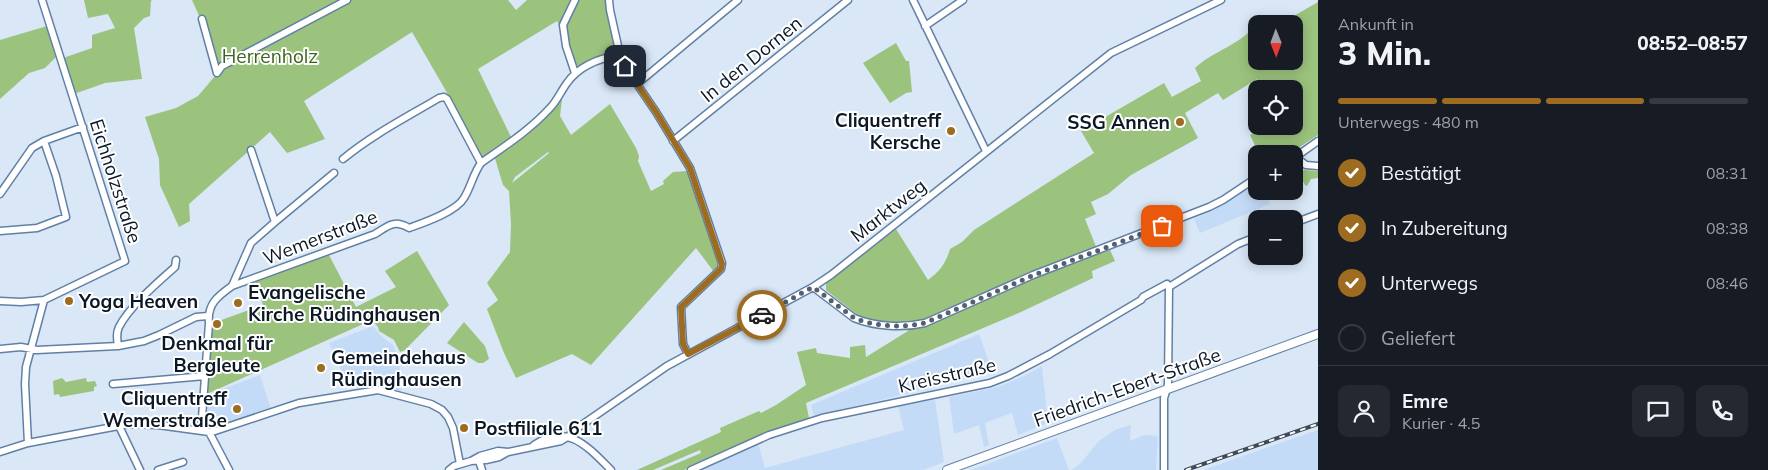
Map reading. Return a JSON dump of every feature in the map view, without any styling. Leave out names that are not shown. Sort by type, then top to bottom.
[{"type":"street","name":"Eichholzstraße","points":[[42,0],[125,261],[44,300]]},
{"type":"street","points":[[202,19],[217,73],[222,66],[347,0]]},
{"type":"street","points":[[575,0],[563,25],[566,46],[575,73]]},
{"type":"street","points":[[609,0],[620,55],[630,77],[637,84],[690,168],[722,264],[721,269],[681,307],[683,344],[688,354]]},
{"type":"street","points":[[637,84],[738,0]]},
{"type":"street","name":"In den Dornen","points":[[673,141],[848,0]]},
{"type":"street","points":[[913,0],[986,151]]},
{"type":"street","points":[[925,26],[963,0]]},
{"type":"street","name":"Marktweg","points":[[569,436],[572,431],[688,354],[813,287],[831,275],[1111,53],[1221,0]]},
{"type":"street","name":"Wemerstraße","points":[[201,430],[208,316],[217,296],[232,286],[375,234],[395,223],[400,223],[408,231],[459,204],[464,199],[481,163],[526,131],[556,101],[565,85],[575,73],[596,61],[620,55]]},
{"type":"street","points":[[343,159],[399,122],[439,98],[444,98],[447,99],[481,163]]},
{"type":"street","points":[[0,194],[32,148],[44,141],[83,127]]},
{"type":"street","points":[[0,232],[37,228],[66,217],[56,176],[44,141]]},
{"type":"street","points":[[1303,152],[1318,141]]},
{"type":"street","points":[[251,150],[275,222]]},
{"type":"street","points":[[1303,163],[1318,166]]},
{"type":"street","points":[[232,286],[251,243],[334,173]]},
{"type":"street","points":[[813,287],[854,318],[861,321],[888,325],[918,325],[1034,275],[1209,207],[1248,183]]},
{"type":"street","points":[[1303,220],[1318,214]]},
{"type":"street","name":"Kreisstraße","points":[[691,470],[769,435],[822,418],[990,383],[1008,376],[1050,354],[1167,284],[1169,287],[1248,240]]},
{"type":"street","points":[[118,346],[117,336],[119,327],[127,314],[175,267],[176,260]]},
{"type":"street","points":[[1164,470],[1164,398],[1168,385],[1169,287]]},
{"type":"street","points":[[0,301],[44,300],[26,366],[28,443]]},
{"type":"street","points":[[0,349],[21,346],[37,350],[118,346],[159,335],[196,317],[208,316]]},
{"type":"street","name":"Friedrich-Ebert-Straße","points":[[948,470],[1318,334]]},
{"type":"street","points":[[113,384],[205,376]]},
{"type":"street","points":[[0,452],[28,443],[119,426],[140,424],[209,432],[299,403],[378,390],[431,404],[442,410],[453,428],[458,467]]},
{"type":"street","points":[[119,426],[140,470]]},
{"type":"street","points":[[209,432],[229,470]]},
{"type":"street","points":[[449,470],[454,466],[458,467],[498,451],[508,452],[561,441],[569,436],[576,439],[611,470]]},
{"type":"street","points":[[479,459],[482,470]]},
{"type":"street","points":[[158,470],[183,462]]},
{"type":"shaded area","points":[[1248,187],[1248,200],[1268,200],[1270,204],[1256,210],[1248,210],[1248,213],[1200,233],[1194,219],[1211,211]]},
{"type":"shaded area","points":[[373,326],[380,335],[394,346],[396,354],[399,354],[401,392],[375,384],[349,388],[329,343]]},
{"type":"shaded area","points":[[979,334],[990,365],[965,377],[963,374],[924,391],[920,389],[814,416],[811,405]]},
{"type":"shaded area","points":[[1042,366],[1048,423],[1018,435],[1011,413],[985,423],[989,445],[984,447],[979,425],[954,434],[949,397],[998,387]]},
{"type":"shaded area","points":[[260,375],[271,409],[228,423],[210,427],[207,425],[207,395]]},
{"type":"shaded area","points":[[935,400],[944,462],[923,470],[695,470],[758,443],[765,468],[904,430],[898,406]]},
{"type":"shaded area","points":[[1131,425],[1130,441],[1144,435],[1158,436],[1156,470],[1071,470],[1079,465],[1099,441],[1115,430]]},
{"type":"shaded area","points":[[1318,430],[1318,470],[1203,470],[1297,437]]},
{"type":"shaded area","points":[[1057,438],[1069,470],[971,470]]},
{"type":"green space","points":[[84,0],[152,0],[150,16],[144,18],[134,28],[142,79],[105,83],[74,94],[63,58],[92,48],[92,35],[115,28],[108,14],[88,18]]},
{"type":"green space","name":"Herrenholz","points":[[192,0],[508,0],[516,10],[527,0],[607,0],[617,51],[594,58],[580,66],[575,65],[569,45],[557,21],[478,69],[512,139],[482,160],[446,91],[412,32],[304,101],[325,139],[287,153],[270,132],[189,204],[190,221],[179,227],[160,185],[159,159],[145,117],[176,108],[198,96],[215,76],[212,58],[205,41],[200,18]]},
{"type":"green space","points":[[1318,2],[1318,135],[1303,145],[1255,145],[1250,135],[1303,135],[1303,80],[1248,80],[1248,85],[1223,100],[1218,93],[1185,113],[1198,138],[1131,175],[1108,194],[1091,202],[1096,214],[1085,219],[1099,254],[1110,250],[1115,261],[1092,271],[1093,278],[1021,312],[806,403],[809,418],[720,453],[684,470],[661,470],[701,453],[700,450],[653,470],[637,470],[721,432],[720,428],[759,411],[761,413],[806,385],[797,352],[816,348],[817,353],[850,358],[850,347],[865,345],[866,357],[908,331],[907,324],[872,320],[856,314],[826,290],[826,283],[896,229],[928,280],[942,266],[950,249],[962,242],[974,230],[1094,153],[1081,131],[1164,83],[1172,97],[1201,81],[1195,68],[1248,33],[1248,70],[1303,70],[1303,15],[1296,15]]},
{"type":"green space","points":[[47,26],[56,57],[45,68],[29,73],[0,99],[0,40]]},
{"type":"green space","points":[[896,43],[906,61],[909,61],[912,92],[906,93],[890,103],[863,63]]},
{"type":"green space","points":[[563,92],[560,116],[571,135],[610,104],[636,148],[639,156],[638,161],[651,191],[664,184],[663,181],[673,172],[688,171],[719,262],[719,267],[714,272],[696,248],[591,365],[572,354],[516,378],[487,309],[498,300],[487,283],[510,252],[509,191],[503,185],[494,155],[527,131]],"holes":[[[549,153],[512,183],[515,177]]]},
{"type":"green space","points":[[1303,171],[1318,171],[1318,178],[1311,179],[1307,186],[1303,181]]},
{"type":"green space","points":[[417,251],[449,305],[405,350],[400,352],[394,340],[379,331],[372,320],[207,394],[213,323],[263,305],[255,281],[329,255],[356,307],[396,287],[385,271]]},
{"type":"green space","points":[[464,322],[485,346],[489,359],[483,363],[478,363],[447,343]]},
{"type":"green space","points":[[62,378],[66,382],[86,378],[87,382],[95,381],[97,386],[94,387],[94,391],[60,397],[59,394],[54,395],[53,381]]},
{"type":"railway","points":[[1186,470],[1318,424]]},
{"type":"way so far","points":[[762,315],[813,287],[854,318],[866,323],[910,326],[925,323],[1034,275],[1162,226]]},
{"type":"place","name":"SSG Annen","points":[[1180,122]]},
{"type":"place","name":"Cliquentreff Kersche","points":[[951,131]]},
{"type":"place","name":"Yoga Heaven","points":[[69,301]]},
{"type":"place","name":"Evangelische Kirche Rüdinghausen","points":[[238,303]]},
{"type":"place","name":"Denkmal für Bergleute","points":[[217,324]]},
{"type":"place","name":"Gemeindehaus Rüdinghausen","points":[[321,368]]},
{"type":"place","name":"Cliquentreff Wemerstraße","points":[[237,409]]},
{"type":"place","name":"Postfiliale 611","points":[[464,428]]},
{"type":"route","points":[[625,66],[630,77],[656,112],[690,168],[722,264],[721,269],[681,307],[683,344],[688,354],[762,315]]}]
